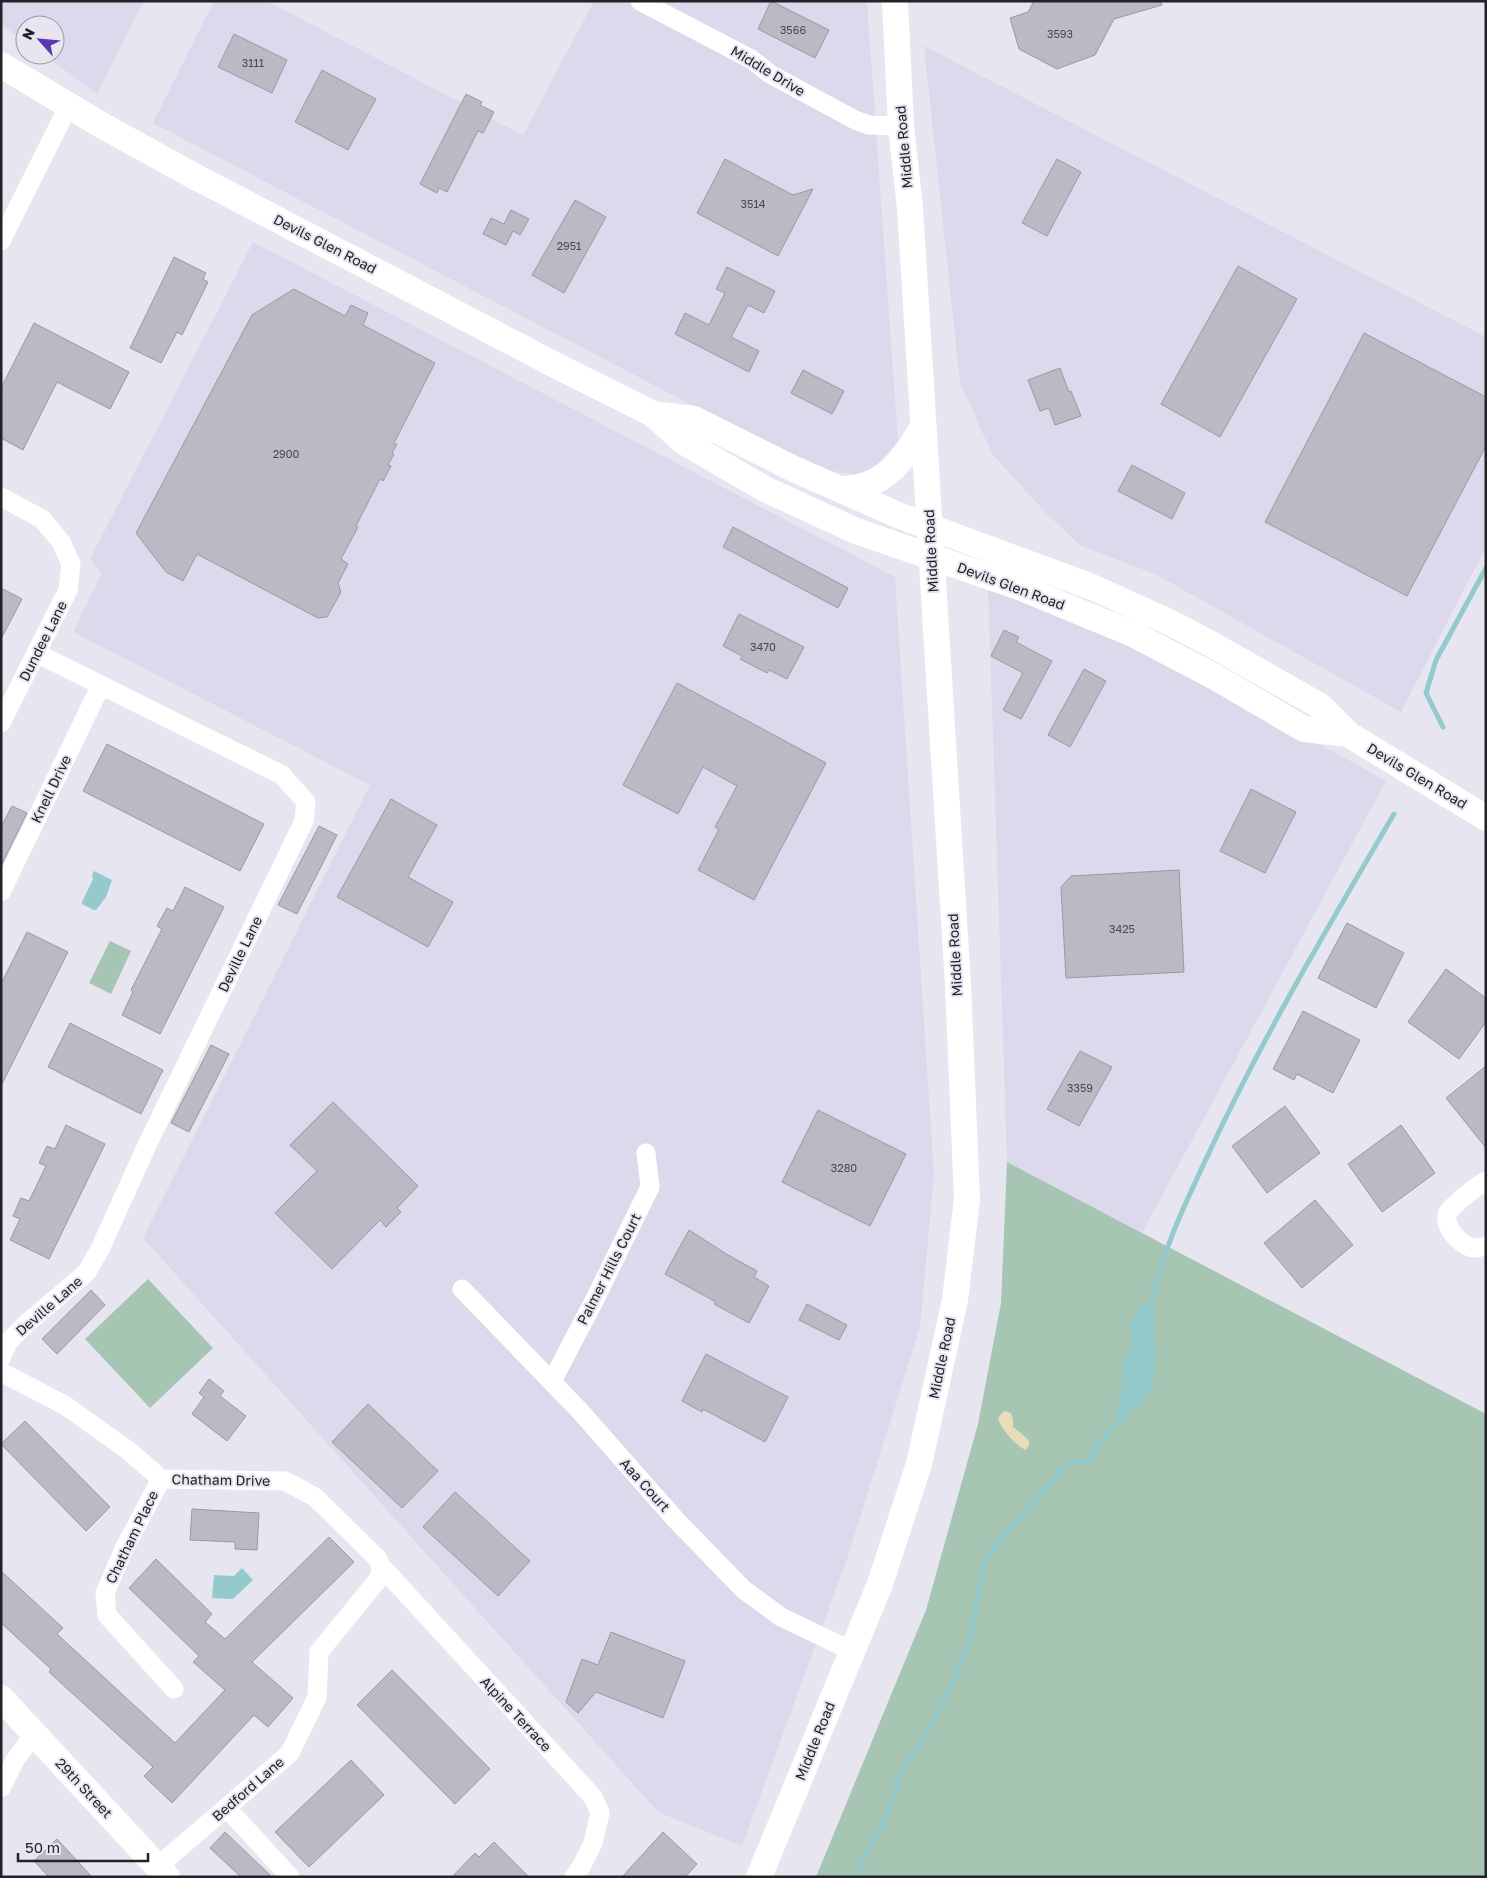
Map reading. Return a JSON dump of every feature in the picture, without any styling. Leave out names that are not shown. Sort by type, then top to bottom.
[{"type":"main road","name":"Middle Road","points":[[759,1877],[880,1584],[919,1464],[955,1300],[967,1199],[958,985],[910,208],[901,126],[895,1]]},
{"type":"main road","name":"Devils Glen Road","points":[[1,64],[131,142],[194,176],[559,367],[653,414],[684,442],[765,489],[856,531],[1020,587],[1133,634],[1304,728],[1348,734]]},
{"type":"main road","name":"Devils Glen Road","points":[[653,414],[694,419],[794,469],[900,516],[1092,587],[1169,622],[1320,706],[1348,734],[1486,818]]},
{"type":"main road","points":[[841,490],[854,489],[877,482],[892,470],[907,453],[923,427]]},
{"type":"main road","name":"29th Street","points":[[1,1698],[162,1872]]},
{"type":"street","name":"Middle Drive","points":[[640,1],[751,59],[770,74],[854,120],[869,125],[901,126]]},
{"type":"street","points":[[1,241],[69,105]]},
{"type":"street","name":"Dundee Lane","points":[[1,498],[42,519],[61,542],[71,564],[68,590],[1,724]]},
{"type":"street","name":"Deville Lane","points":[[1,1358],[8,1342],[25,1325],[87,1272],[100,1249],[148,1143],[304,821],[306,802],[282,775],[36,653]]},
{"type":"street","name":"Knell Drive","points":[[1,892],[102,686]]},
{"type":"street","name":"Palmer Hills Court","points":[[552,1381],[650,1187],[646,1154]]},
{"type":"street","points":[[1486,1181],[1448,1211],[1446,1219],[1453,1235],[1464,1245],[1475,1248],[1486,1246]]},
{"type":"street","name":"Aaa Court","points":[[462,1289],[552,1381],[676,1520],[744,1589],[781,1617],[852,1651]]},
{"type":"street","name":"Chatham Drive","points":[[1,1372],[66,1406],[129,1451],[160,1479],[285,1481],[315,1497],[378,1559],[381,1566]]},
{"type":"street","name":"Chatham Place","points":[[160,1479],[124,1549],[105,1593],[107,1615],[174,1689]]},
{"type":"street","name":"Bedford Lane","points":[[162,1872],[227,1808],[290,1752],[317,1697],[319,1652],[380,1577],[381,1566]]},
{"type":"street","name":"Alpine Terrace","points":[[381,1566],[593,1797],[600,1813],[593,1843],[574,1877]]},
{"type":"street","points":[[1,1788],[15,1760],[34,1734]]},
{"type":"street","points":[[227,1808],[290,1877]]},
{"type":"shaded area","points":[[1,1],[144,1],[97,94],[58,65],[65,65],[65,15],[15,15],[15,34],[1,24]]},
{"type":"shaded area","points":[[214,1],[267,1],[523,135],[594,1],[867,1],[898,442],[866,476],[812,468],[153,123]]},
{"type":"shaded area","points":[[924,46],[1486,337],[1486,547],[1401,712],[1155,574],[1081,546],[1045,512],[992,454],[960,382]]},
{"type":"shaded area","points":[[253,242],[895,577],[934,1175],[920,1327],[847,1559],[742,1846],[658,1812],[143,1238],[370,785],[73,632],[102,573],[90,559]]},
{"type":"shaded area","points":[[988,586],[1126,636],[1386,781],[1142,1233],[1007,1162]]},
{"type":"green space","points":[[110,941],[131,951],[111,994],[89,983]]},
{"type":"green space","points":[[1007,1162],[1486,1414],[1486,1877],[816,1877],[926,1610],[978,1424],[1001,1303]]},
{"type":"green space","points":[[148,1279],[213,1348],[150,1408],[85,1339]]},
{"type":"sand","points":[[1004,1411],[1011,1413],[1013,1427],[1029,1440],[1026,1450],[1013,1441],[999,1422],[998,1418]]},
{"type":"water","points":[[94,871],[112,880],[106,897],[96,910],[82,904],[93,879]]},
{"type":"water","points":[[1142,1303],[1153,1305],[1154,1309],[1154,1378],[1143,1400],[1123,1417],[1115,1414],[1121,1401],[1122,1368],[1131,1344],[1130,1325]]},
{"type":"water","points":[[242,1568],[253,1580],[233,1599],[212,1598],[214,1575],[234,1576]]},
{"type":"building","points":[[771,1],[829,30],[815,58],[758,29]]},
{"type":"building","points":[[1034,1],[1161,1],[1162,5],[1114,19],[1095,55],[1057,69],[1019,49],[1010,18],[1028,12]]},
{"type":"building","points":[[234,34],[287,60],[272,93],[218,67]]},
{"type":"building","points":[[322,70],[376,99],[348,150],[295,122]]},
{"type":"building","points":[[466,94],[482,102],[480,105],[494,112],[483,133],[478,131],[447,192],[439,188],[437,193],[420,184]]},
{"type":"building","points":[[725,159],[793,195],[813,189],[778,256],[697,213]]},
{"type":"building","points":[[1057,159],[1081,172],[1047,236],[1022,223]]},
{"type":"building","points":[[575,200],[606,217],[564,293],[532,275]]},
{"type":"building","points":[[511,210],[529,219],[520,235],[513,231],[506,245],[483,234],[491,218],[504,224]]},
{"type":"building","points":[[174,257],[206,273],[203,279],[208,282],[182,335],[177,332],[161,363],[130,348]]},
{"type":"building","points":[[1238,266],[1297,299],[1220,437],[1161,404]]},
{"type":"building","points":[[727,267],[775,291],[764,313],[748,305],[731,337],[759,351],[749,372],[675,334],[685,313],[709,325],[725,293],[716,289]]},
{"type":"building","points":[[294,289],[345,316],[351,305],[368,313],[363,325],[435,363],[394,443],[397,444],[388,465],[391,466],[383,481],[380,479],[341,559],[348,564],[338,583],[341,592],[327,617],[318,618],[197,554],[183,581],[166,572],[136,533],[252,315]]},
{"type":"building","points":[[34,323],[129,372],[110,409],[57,382],[23,450],[1,438],[1,388]]},
{"type":"building","points":[[1364,333],[1486,397],[1486,446],[1407,596],[1265,522]]},
{"type":"building","points":[[1060,368],[1081,416],[1055,425],[1049,408],[1040,411],[1028,380]]},
{"type":"building","points":[[803,370],[844,391],[832,414],[791,393]]},
{"type":"building","points":[[1132,465],[1185,493],[1172,519],[1118,491]]},
{"type":"building","points":[[733,527],[848,588],[838,608],[723,547]]},
{"type":"building","points":[[1,588],[22,599],[1,639]]},
{"type":"building","points":[[739,614],[804,647],[787,679],[769,670],[767,673],[740,659],[742,656],[723,646]]},
{"type":"building","points":[[1004,630],[1019,637],[1016,642],[1052,661],[1021,719],[1003,710],[1023,673],[991,656]]},
{"type":"building","points":[[1084,669],[1106,681],[1070,747],[1048,735]]},
{"type":"building","points":[[677,683],[826,763],[754,900],[698,870],[719,829],[715,827],[737,786],[703,767],[678,814],[623,785]]},
{"type":"building","points":[[107,744],[264,824],[240,871],[83,791]]},
{"type":"building","points":[[1251,789],[1296,812],[1265,873],[1220,851]]},
{"type":"building","points":[[391,799],[437,825],[408,877],[453,902],[428,947],[337,897]]},
{"type":"building","points":[[12,806],[27,813],[1,866],[1,827]]},
{"type":"building","points":[[319,826],[337,835],[297,914],[278,905]]},
{"type":"building","points":[[1179,870],[1184,972],[1066,978],[1061,887],[1071,876]]},
{"type":"building","points":[[185,887],[224,907],[160,1034],[122,1015],[133,992],[131,990],[162,929],[157,926],[167,908],[173,911]]},
{"type":"building","points":[[1347,923],[1404,953],[1376,1008],[1318,978]]},
{"type":"building","points":[[27,932],[68,952],[1,1086],[1,984]]},
{"type":"building","points":[[1446,969],[1486,998],[1486,1022],[1459,1059],[1408,1022]]},
{"type":"building","points":[[1303,1011],[1360,1040],[1333,1093],[1297,1074],[1294,1080],[1273,1069]]},
{"type":"building","points":[[70,1023],[163,1070],[141,1114],[48,1067]]},
{"type":"building","points":[[211,1045],[229,1054],[189,1132],[171,1123]]},
{"type":"building","points":[[1080,1051],[1112,1067],[1079,1126],[1047,1109]]},
{"type":"building","points":[[1486,1066],[1486,1148],[1446,1098]]},
{"type":"building","points":[[333,1102],[418,1186],[397,1208],[401,1212],[386,1227],[380,1220],[332,1269],[275,1213],[317,1171],[290,1145]]},
{"type":"building","points":[[1285,1106],[1320,1153],[1267,1193],[1232,1146]]},
{"type":"building","points":[[818,1110],[906,1154],[870,1226],[782,1182]]},
{"type":"building","points":[[66,1125],[105,1144],[49,1259],[10,1240],[20,1219],[13,1216],[21,1198],[29,1201],[46,1166],[39,1163],[47,1146],[55,1149]]},
{"type":"building","points":[[1401,1125],[1435,1173],[1382,1212],[1348,1164]]},
{"type":"building","points":[[1315,1200],[1353,1245],[1302,1288],[1264,1243]]},
{"type":"building","points":[[689,1230],[757,1271],[754,1277],[769,1286],[749,1323],[714,1304],[716,1302],[665,1274]]},
{"type":"building","points":[[91,1290],[105,1305],[57,1354],[42,1339]]},
{"type":"building","points":[[807,1304],[847,1325],[839,1340],[799,1320]]},
{"type":"building","points":[[706,1354],[788,1397],[765,1442],[703,1409],[702,1412],[682,1401]]},
{"type":"building","points":[[209,1379],[224,1391],[220,1396],[246,1416],[227,1441],[192,1414],[204,1397],[199,1393]]},
{"type":"building","points":[[368,1404],[438,1471],[402,1508],[332,1442]]},
{"type":"building","points":[[25,1421],[110,1507],[86,1531],[1,1444]]},
{"type":"building","points":[[455,1492],[530,1561],[498,1596],[423,1527]]},
{"type":"building","points":[[192,1509],[259,1513],[257,1550],[235,1549],[235,1542],[190,1540]]},
{"type":"building","points":[[329,1537],[354,1562],[252,1662],[293,1698],[268,1727],[254,1715],[172,1803],[144,1776],[153,1767],[49,1672],[51,1669],[1,1623],[1,1571],[63,1628],[57,1634],[175,1743],[225,1690],[193,1662],[199,1656],[129,1588],[156,1559],[212,1614],[205,1622],[225,1639]]},
{"type":"building","points":[[611,1632],[685,1661],[663,1718],[596,1692],[578,1713],[566,1702],[582,1659],[598,1665]]},
{"type":"building","points":[[392,1670],[490,1769],[455,1804],[357,1705]]},
{"type":"building","points":[[351,1760],[384,1795],[309,1867],[275,1832]]},
{"type":"building","points":[[225,1832],[272,1877],[241,1877],[210,1848]]},
{"type":"building","points":[[663,1832],[697,1864],[685,1877],[622,1877]]},
{"type":"building","points":[[57,1839],[92,1877],[49,1877],[34,1861]]},
{"type":"building","points":[[494,1842],[529,1877],[452,1877],[475,1853],[479,1857]]},
{"type":"waterway","points":[[1443,727],[1426,693],[1436,660],[1486,568]]},
{"type":"waterway","points":[[1150,1309],[1166,1251],[1228,1113],[1296,983],[1394,814]]},
{"type":"waterway","points":[[856,1877],[865,1856],[883,1824],[901,1774],[929,1729],[955,1678],[970,1639],[985,1559],[1068,1462],[1088,1461],[1102,1440],[1123,1417],[1124,1412]]}]
